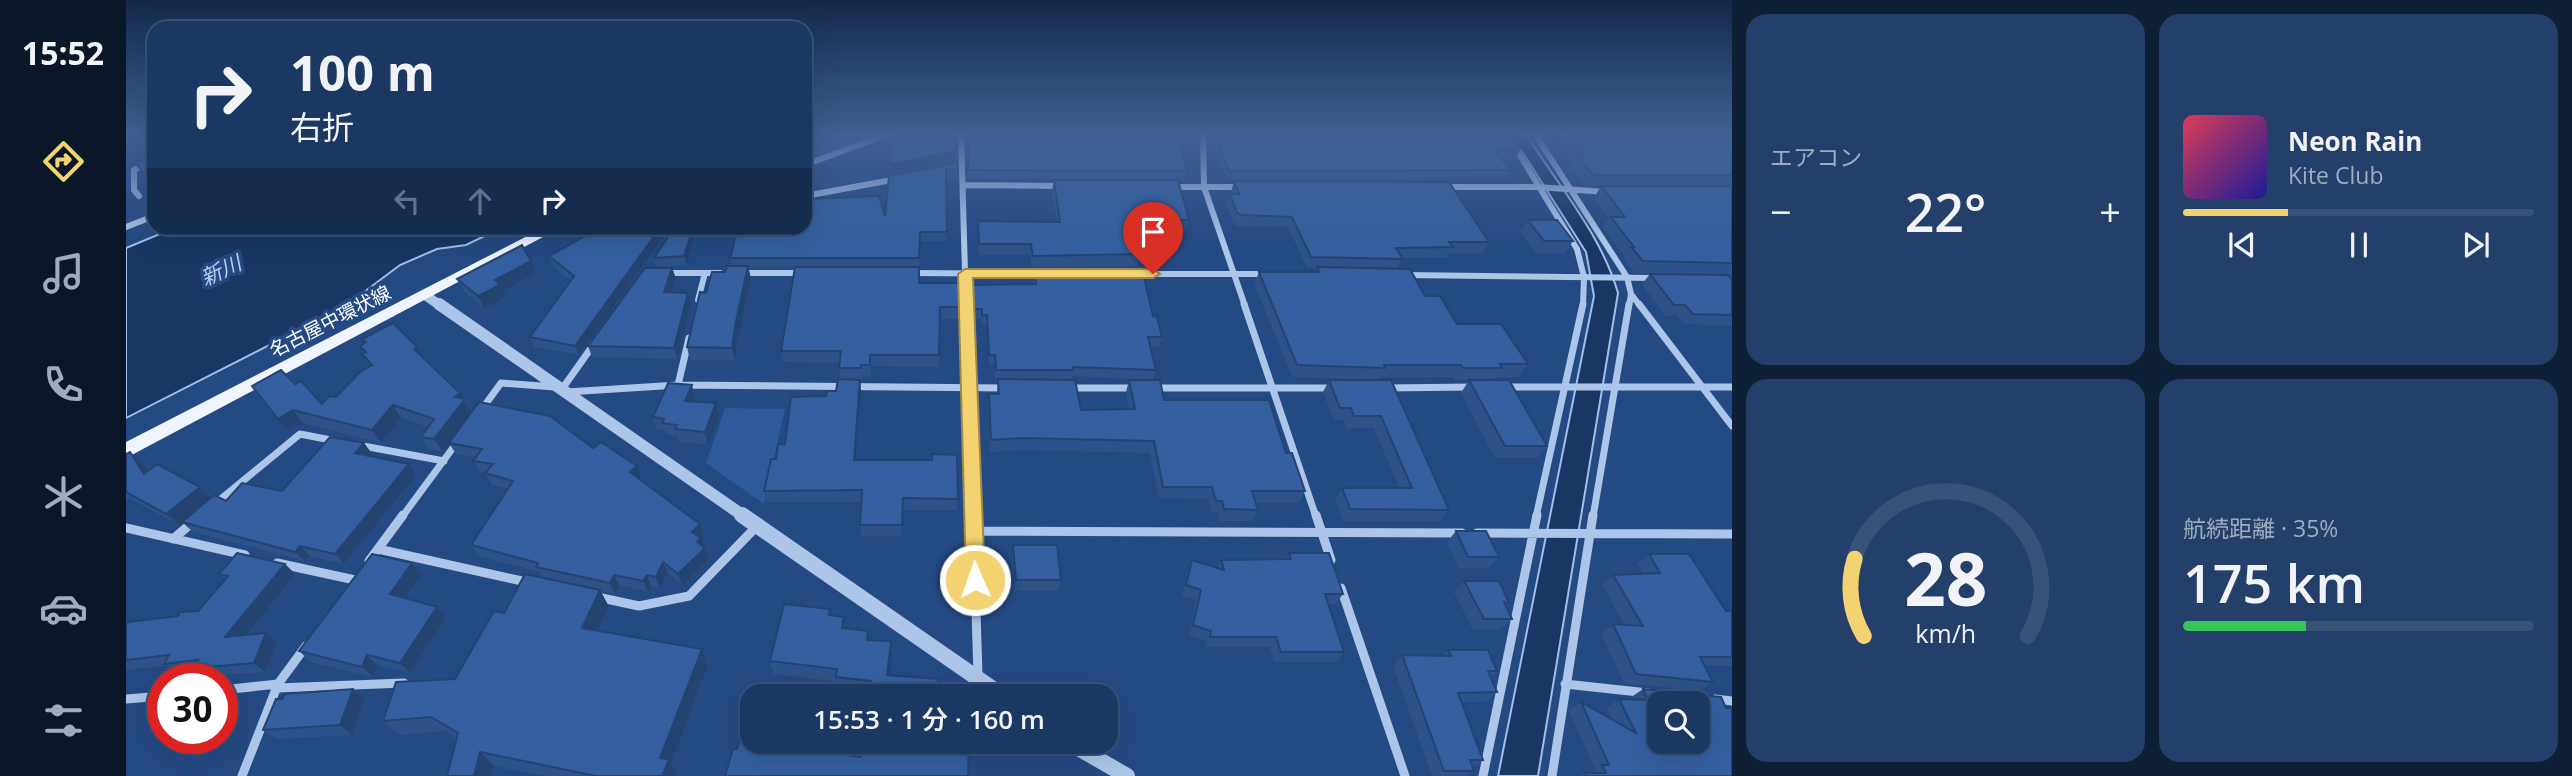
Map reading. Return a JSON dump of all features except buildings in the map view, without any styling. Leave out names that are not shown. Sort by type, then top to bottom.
[{"type":"main road","name":"名古屋中環状線","points":[[126,451],[540,235]]},
{"type":"street","points":[[962,170],[978,680]]},
{"type":"street","points":[[1204,170],[1204,187],[1335,571]]},
{"type":"street","points":[[1483,776],[1538,533],[1563,387],[1583,307],[1586,277],[1577,249],[1530,170]]},
{"type":"street","points":[[1559,170],[1627,277],[1631,294],[1732,426]]},
{"type":"street","points":[[812,195],[911,176]]},
{"type":"street","points":[[963,186],[1070,186]]},
{"type":"street","points":[[1164,187],[1243,187]]},
{"type":"street","points":[[1430,187],[1541,187],[1573,192],[1613,192]]},
{"type":"street","points":[[126,227],[147,219]]},
{"type":"street","points":[[660,273],[806,273]]},
{"type":"street","points":[[695,312],[705,273]]},
{"type":"street","points":[[899,273],[1046,274]]},
{"type":"street","points":[[1126,274],[1274,274]]},
{"type":"street","points":[[1395,275],[1666,278]]},
{"type":"street","points":[[1552,776],[1586,533],[1610,388],[1631,294]]},
{"type":"street","points":[[425,295],[984,684]]},
{"type":"street","points":[[678,385],[692,325]]},
{"type":"street","points":[[562,389],[600,336]]},
{"type":"street","points":[[477,416],[501,383],[562,389],[678,385],[1011,387]]},
{"type":"street","points":[[1052,387],[1344,388]]},
{"type":"street","points":[[1380,387],[1485,387]]},
{"type":"street","points":[[1498,387],[1732,387]]},
{"type":"street","points":[[347,591],[468,428]]},
{"type":"street","points":[[173,539],[300,434],[444,461]]},
{"type":"street","points":[[588,595],[639,606],[689,596],[757,525]]},
{"type":"street","points":[[126,528],[355,580]]},
{"type":"street","points":[[974,531],[1732,534]]},
{"type":"street","points":[[378,549],[538,584]]},
{"type":"street","points":[[1339,583],[1405,776]]},
{"type":"street","points":[[242,776],[277,686],[316,632]]},
{"type":"street","points":[[238,689],[413,682]]},
{"type":"street","points":[[1565,684],[1647,692]]},
{"type":"street","points":[[126,699],[147,697]]},
{"type":"street","points":[[1710,699],[1732,701]]},
{"type":"street","points":[[1089,754],[1128,776]]},
{"type":"shaded area","points":[[725,408],[785,409],[764,504],[706,463]]},
{"type":"water","points":[[1534,170],[1550,170],[1590,231],[1611,271],[1618,293],[1538,776],[1498,776],[1594,296],[1586,252]]},
{"type":"water","name":"新川","points":[[157,235],[487,235],[466,245],[437,249],[400,265],[344,307],[126,418],[126,248]]},
{"type":"waterway","points":[[134,170],[134,190],[139,196]]},
{"type":"route","points":[[975,580],[965,274],[1153,274]]}]
